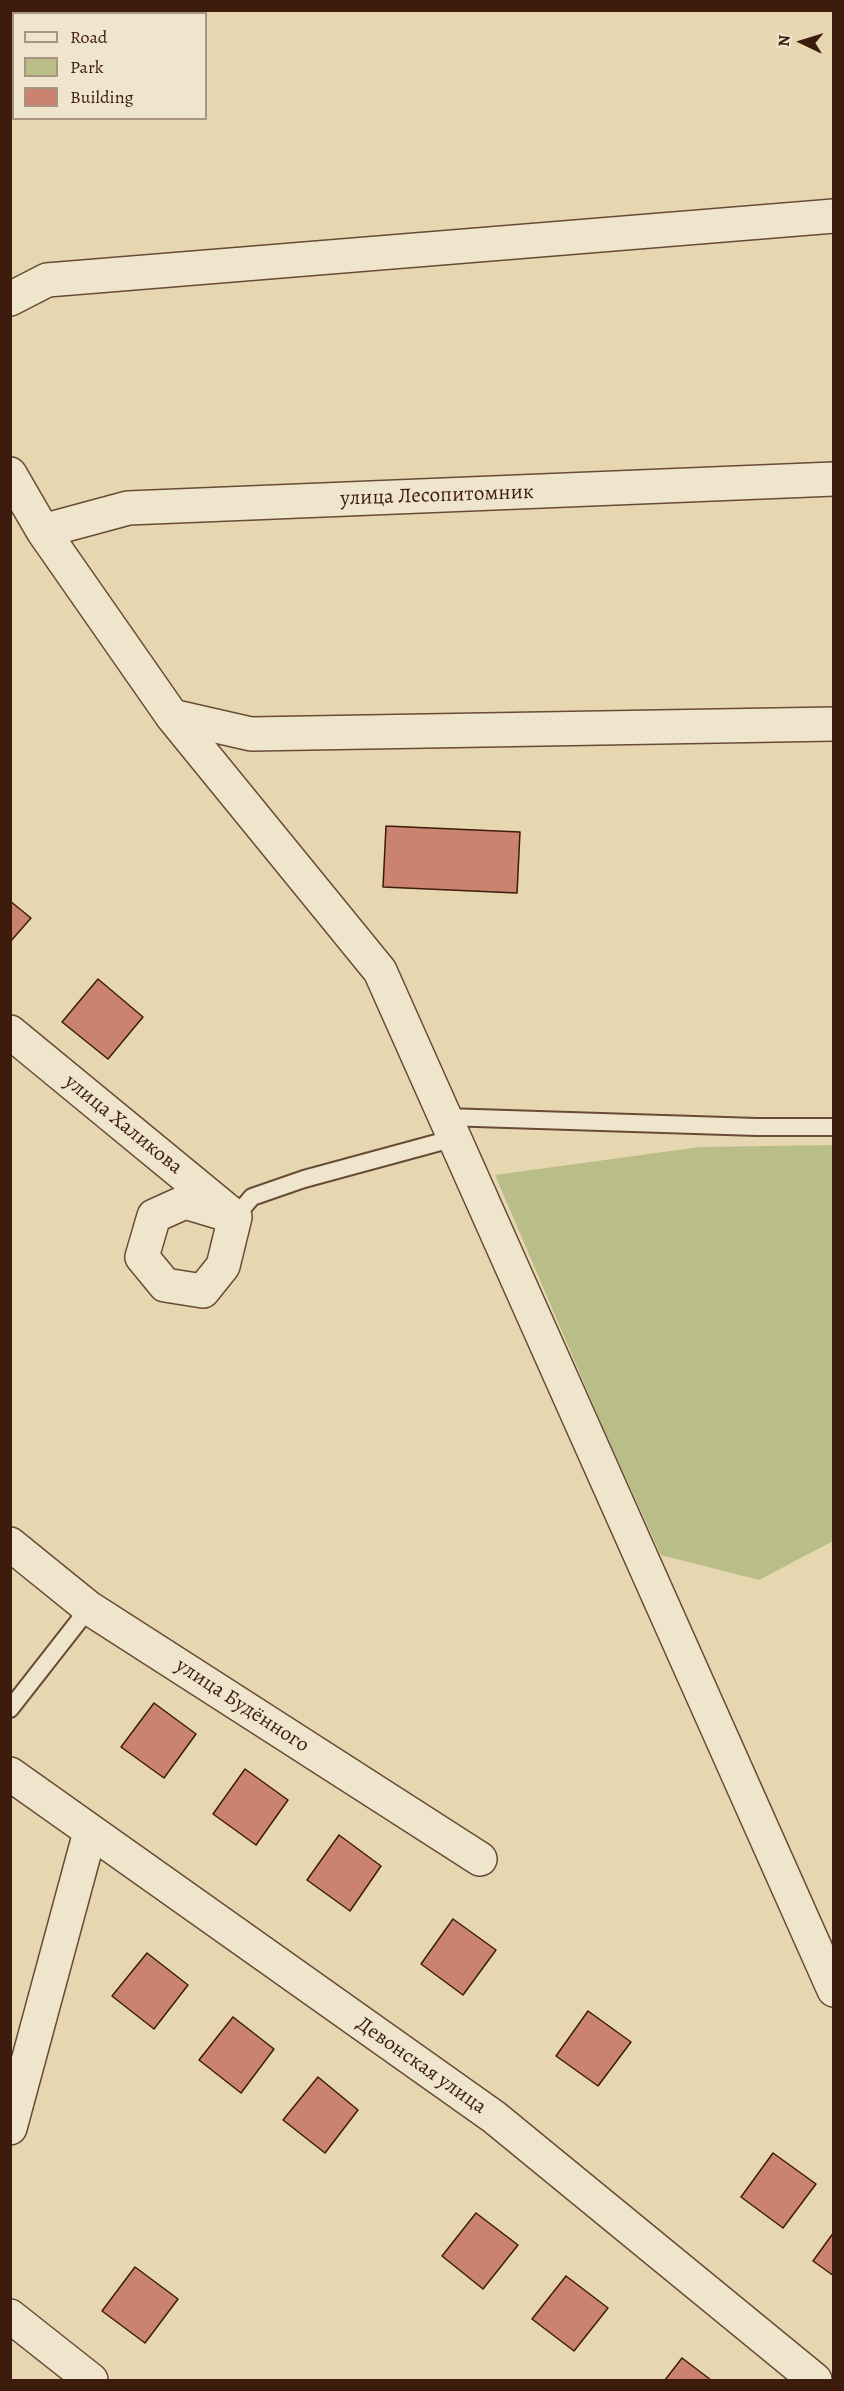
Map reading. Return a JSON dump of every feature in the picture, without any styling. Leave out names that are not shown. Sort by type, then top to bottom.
[{"type":"street","points":[[10,299],[47,280],[834,216]]},
{"type":"street","points":[[10,474],[43,531],[172,716],[380,971],[834,1990]]},
{"type":"street","name":"улица Лесопитомник","points":[[43,531],[128,508],[834,479]]},
{"type":"street","points":[[172,716],[250,734],[834,724]]},
{"type":"street","name":"улица Халикова","points":[[10,1032],[235,1217]]},
{"type":"street","name":"улица Будённого","points":[[10,1544],[89,1608],[480,1859]]},
{"type":"street","name":"Девонская улица","points":[[10,1774],[494,2117],[815,2380]]},
{"type":"street","points":[[10,2128],[90,1832]]},
{"type":"street","points":[[10,2316],[91,2380]]},
{"type":"lane","points":[[235,1217],[252,1197],[450,1128],[834,1127]]},
{"type":"lane","points":[[10,1709],[89,1608]]},
{"type":"green space","points":[[833,1145],[833,1541],[759,1580],[661,1555],[605,1432],[495,1175],[700,1147]]},
{"type":"building","points":[[386,826],[520,832],[517,893],[383,887]]},
{"type":"building","points":[[10,901],[31,918],[10,942]]},
{"type":"building","points":[[98,979],[143,1017],[108,1059],[62,1022]]},
{"type":"building","points":[[154,1703],[196,1734],[164,1778],[121,1747]]},
{"type":"building","points":[[245,1769],[288,1800],[256,1845],[213,1814]]},
{"type":"building","points":[[339,1835],[381,1866],[350,1911],[307,1880]]},
{"type":"building","points":[[453,1919],[496,1950],[463,1995],[421,1964]]},
{"type":"building","points":[[147,1953],[188,1985],[154,2029],[112,1996]]},
{"type":"building","points":[[588,2011],[631,2042],[598,2086],[556,2056]]},
{"type":"building","points":[[233,2017],[274,2049],[241,2093],[199,2060]]},
{"type":"building","points":[[318,2077],[358,2110],[325,2153],[283,2120]]},
{"type":"building","points":[[773,2153],[816,2184],[783,2228],[741,2197]]},
{"type":"building","points":[[476,2213],[518,2245],[483,2289],[442,2256]]},
{"type":"building","points":[[834,2232],[834,2276],[813,2261]]},
{"type":"building","points":[[135,2267],[178,2299],[145,2343],[102,2311]]},
{"type":"building","points":[[566,2276],[608,2308],[574,2351],[532,2319]]},
{"type":"building","points":[[682,2358],[711,2380],[665,2380]]}]
